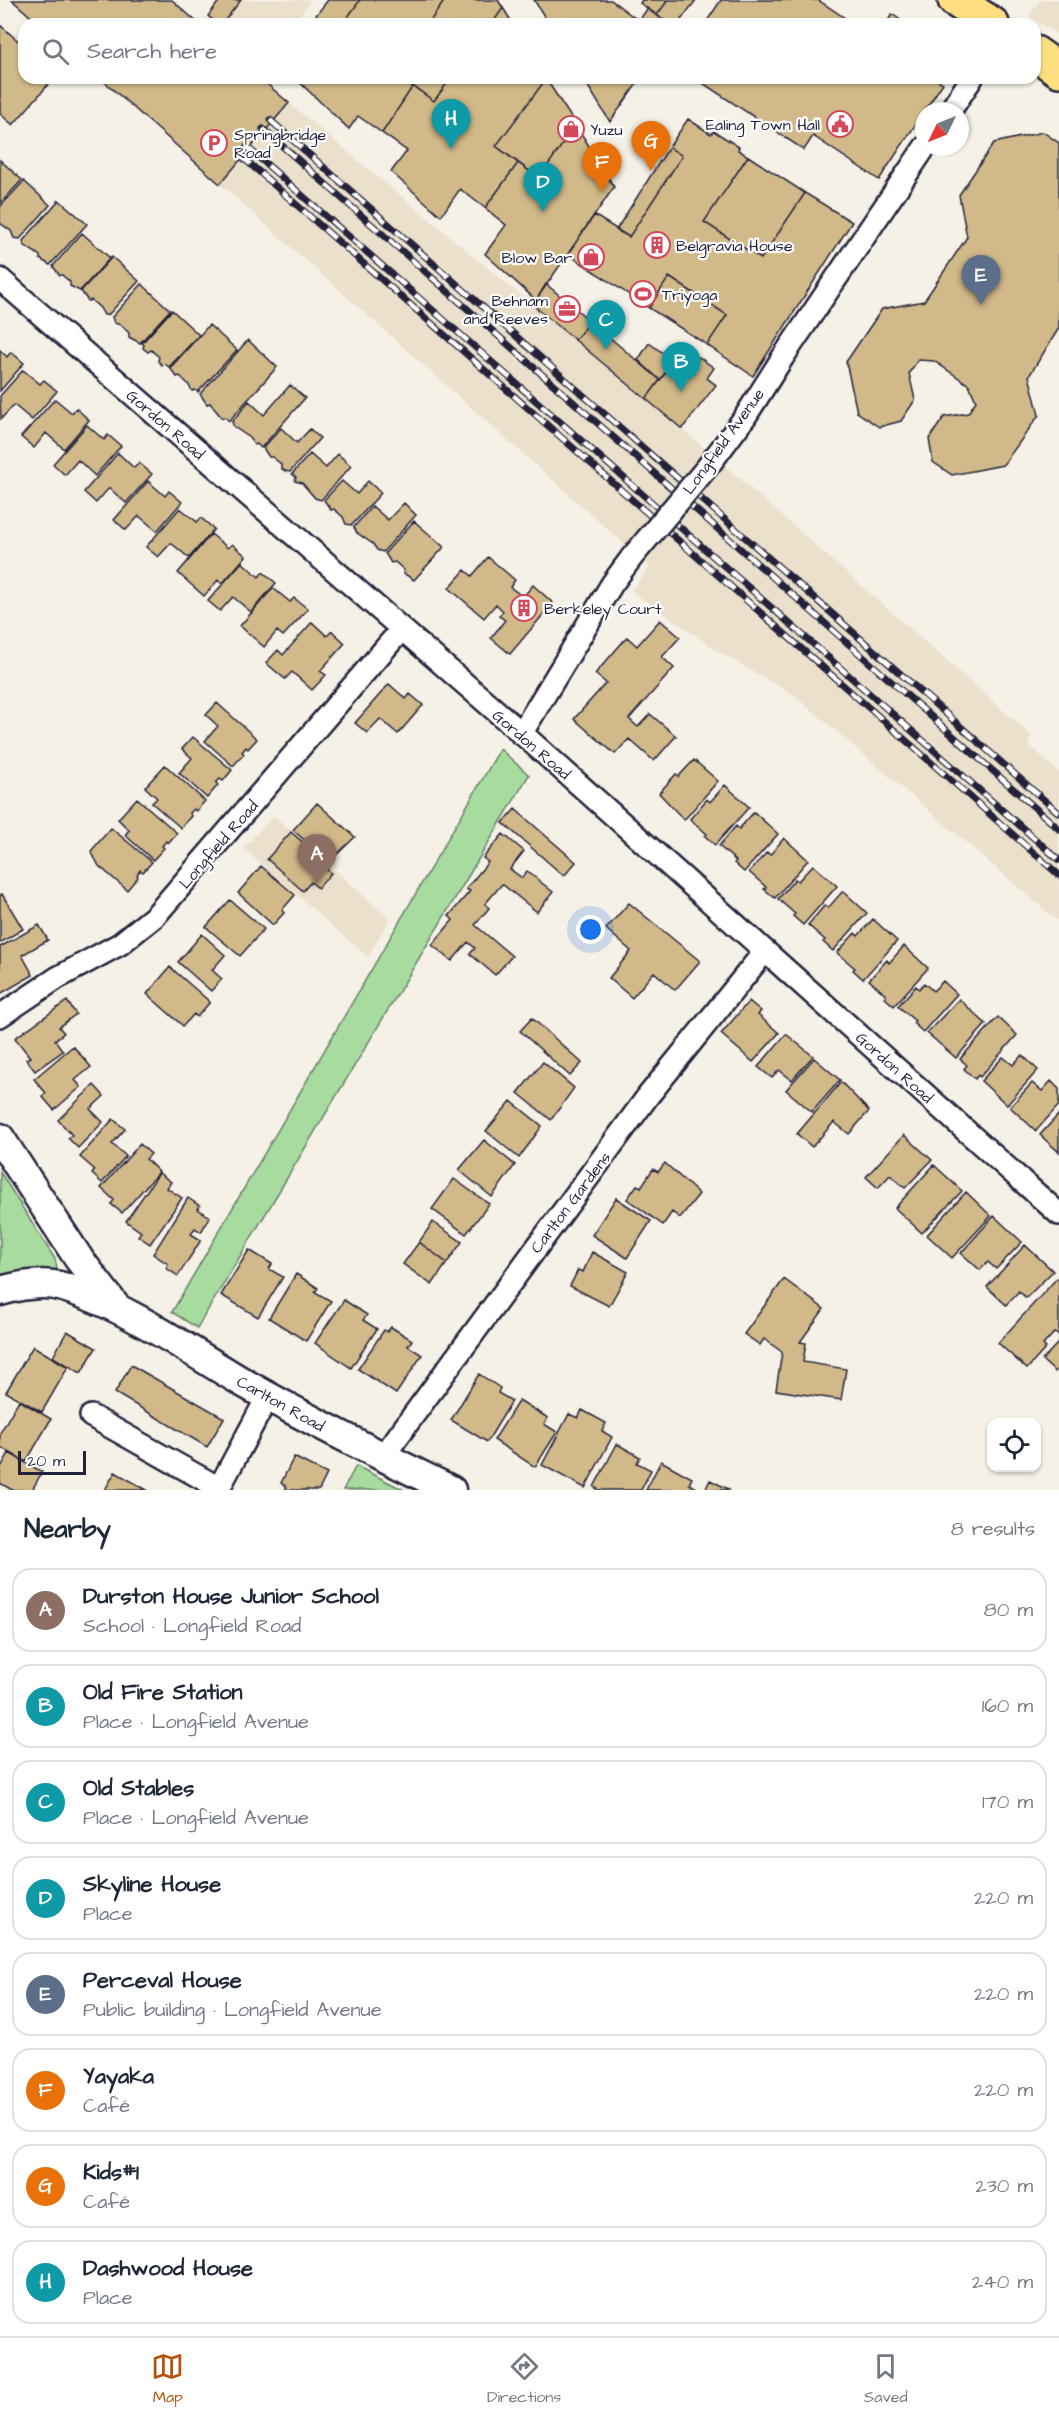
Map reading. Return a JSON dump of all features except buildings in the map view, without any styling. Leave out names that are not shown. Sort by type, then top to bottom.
[{"type":"main road","points":[[955,0],[983,18]]},
{"type":"main road","points":[[1041,57],[1059,70]]},
{"type":"street","points":[[956,102],[968,84]]},
{"type":"street","name":"Longfield Avenue","points":[[521,734],[612,584],[745,417],[919,156]]},
{"type":"street","name":"Gordon Road","points":[[0,279],[521,734],[1059,1214]]},
{"type":"street","name":"Longfield Road","points":[[0,1016],[57,978],[120,944],[155,916],[401,630]]},
{"type":"street","name":"Carlton Gardens","points":[[382,1458],[648,1096],[765,951]]},
{"type":"street","name":"Carlton Road","points":[[0,1138],[79,1259],[116,1307]]},
{"type":"street","points":[[61,1286],[73,1273],[79,1259]]},
{"type":"street","name":"Carlton Road","points":[[0,1291],[33,1286],[61,1286],[116,1307],[268,1396],[382,1458],[451,1490]]},
{"type":"street","points":[[91,1416],[218,1489],[268,1396]]},
{"type":"shaded area","points":[[241,0],[311,0],[298,18],[228,17]]},
{"type":"shaded area","points":[[1040,0],[1059,0],[1059,36],[1041,24],[1041,18],[1029,16]]},
{"type":"shaded area","points":[[289,103],[707,450],[1031,735],[1028,744],[1059,772],[1059,922],[794,695],[716,650],[631,591],[650,567],[220,184]]},
{"type":"shaded area","points":[[274,816],[390,919],[368,957],[243,848]]},
{"type":"green space","points":[[500,749],[529,775],[197,1328],[172,1312]]},
{"type":"green space","points":[[0,1172],[55,1259],[57,1268],[51,1273],[0,1282]]},
{"type":"green space","points":[[356,1466],[404,1490],[343,1490]]},
{"type":"railway","points":[[270,120],[1059,813]]},
{"type":"railway","points":[[263,129],[1059,829]]},
{"type":"railway","points":[[247,147],[1059,860]]},
{"type":"railway","points":[[240,155],[1059,875]]},
{"type":"place","name":"Ealing Town Hall","points":[[840,124]]},
{"type":"place","name":"Yuzu","points":[[571,129]]},
{"type":"place","name":"Springbridge Road","points":[[214,143]]},
{"type":"place","name":"Dashwood House","points":[[451,149]]},
{"type":"place","name":"Kids#1","points":[[651,171]]},
{"type":"place","name":"Yayaka","points":[[602,192]]},
{"type":"place","name":"Skyline House","points":[[543,212]]},
{"type":"place","name":"Belgravia House","points":[[657,245]]},
{"type":"place","name":"Blow Bar","points":[[591,257]]},
{"type":"place","name":"Triyoga","points":[[643,294]]},
{"type":"place","name":"Perceval House","points":[[981,305]]},
{"type":"place","name":"Behnam and Reeves","points":[[567,309]]},
{"type":"place","name":"Old Stables","points":[[606,350]]},
{"type":"place","name":"Old Fire Station","points":[[681,392]]},
{"type":"place","name":"Berkeley Court","points":[[524,608]]},
{"type":"place","name":"Durston House Junior School","points":[[317,884]]}]
